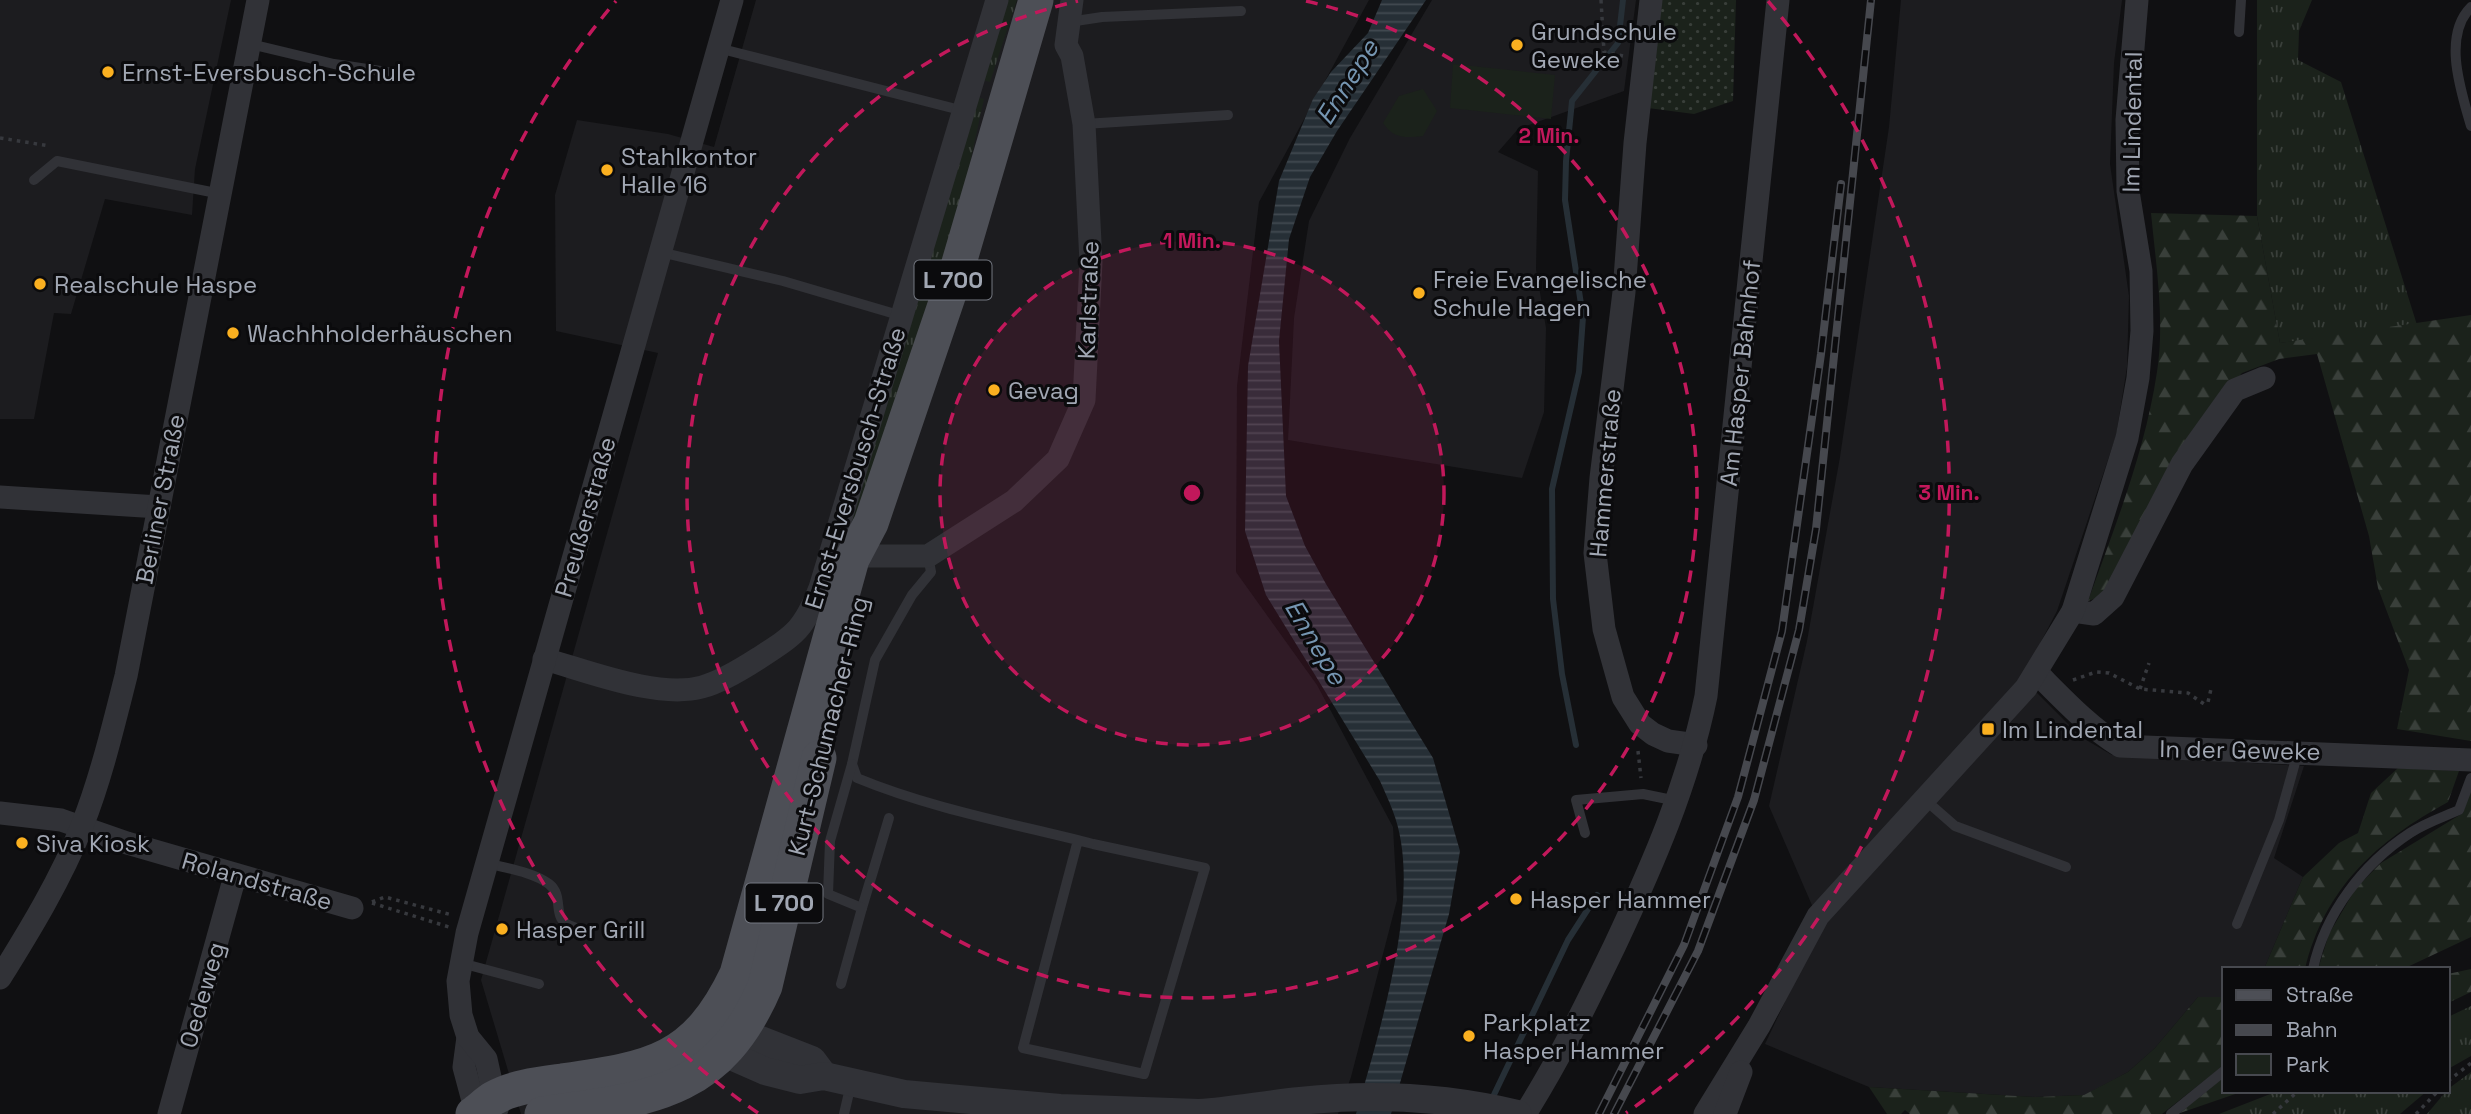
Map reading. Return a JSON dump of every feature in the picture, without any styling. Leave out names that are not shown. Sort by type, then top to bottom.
[{"type":"main road","name":"L 700","points":[[871,540],[956,273],[1036,0]]},
{"type":"main road","name":"Kurt-Schumacher-Ring","points":[[725,1036],[737,974],[758,892],[852,559],[871,540]]},
{"type":"main road","name":"Kurt-Schumacher-Ring","points":[[542,1114],[639,1100],[686,1082],[725,1036],[753,1016],[765,986],[871,540]]},
{"type":"main road","name":"Kurt-Schumacher-Ring","points":[[489,1110],[539,1084],[645,1066],[725,1036]]},
{"type":"street","name":"Berliner Straße","points":[[0,978],[28,932],[82,826],[109,743],[126,676],[258,0]]},
{"type":"street","name":"Preußerstraße","points":[[489,1110],[464,1067],[468,1037],[461,1015],[458,981],[469,926],[732,0]]},
{"type":"street","name":"Ernst-Eversbusch-Straße","points":[[544,659],[678,691],[703,687],[743,668],[794,635],[807,621],[820,587],[997,0]]},
{"type":"street","name":"Hammerstraße","points":[[1651,0],[1595,553],[1604,629],[1623,697],[1640,724],[1653,734],[1668,741],[1696,746]]},
{"type":"street","name":"Am Hasper Bahnhof","points":[[1696,746],[1706,696],[1778,0]]},
{"type":"street","name":"Im Lindental","points":[[1705,1114],[1759,1026],[1818,916],[2037,673],[2073,611],[2127,438],[2138,378],[2142,331],[2141,271],[2128,191],[2127,120],[2137,0]]},
{"type":"street","points":[[1025,33],[1069,22]]},
{"type":"street","name":"Karlstraße","points":[[928,556],[1014,501],[1058,459],[1084,400],[1091,261],[1084,124],[1069,22]]},
{"type":"street","points":[[2073,611],[2094,614],[2113,597],[2182,464],[2235,390],[2264,378]]},
{"type":"street","points":[[0,497],[159,507]]},
{"type":"street","points":[[871,540],[928,556]]},
{"type":"street","name":"In der Geweke","points":[[2037,673],[2094,730],[2120,746],[2471,760]]},
{"type":"street","points":[[725,1036],[765,1071],[800,1080],[824,1076],[851,1084],[984,1103],[1231,1112],[1336,1099],[1438,1100],[1516,1113],[1551,1073],[1605,965],[1664,838],[1696,746]]},
{"type":"street","name":"Rolandstraße","points":[[0,813],[30,814],[82,826],[235,876],[361,905]]},
{"type":"street","name":"Oedeweg","points":[[169,1114],[235,876]]},
{"type":"street","name":"Im Lindental","points":[[1725,1114],[1759,1026]]},
{"type":"lane","points":[[2239,32],[2241,0]]},
{"type":"lane","points":[[2471,7],[2462,16],[2456,40],[2460,85],[2471,126]]},
{"type":"lane","points":[[1069,22],[1102,17],[1241,11]]},
{"type":"lane","points":[[250,44],[334,64],[394,73]]},
{"type":"lane","points":[[718,48],[964,111]]},
{"type":"lane","points":[[1084,124],[1228,114]]},
{"type":"lane","points":[[34,180],[57,161],[221,194]]},
{"type":"lane","points":[[660,252],[783,281],[902,316]]},
{"type":"lane","points":[[862,908],[828,894],[830,841],[852,764],[875,660],[912,595],[931,572],[928,556]]},
{"type":"lane","points":[[2237,925],[2279,820],[2298,752]]},
{"type":"lane","points":[[852,764],[857,778],[892,792],[1078,840],[1205,868],[1144,1074],[1023,1048],[1078,840]]},
{"type":"lane","points":[[2313,967],[2317,948],[2351,887],[2375,859],[2412,831],[2459,810],[2471,778]]},
{"type":"lane","points":[[1585,834],[1576,800],[1643,794],[1677,801]]},
{"type":"lane","points":[[1923,798],[1955,826],[2066,867]]},
{"type":"lane","points":[[841,984],[889,818]]},
{"type":"lane","points":[[486,863],[549,883],[557,892],[559,917],[565,925],[574,927]]},
{"type":"lane","points":[[461,963],[539,984]]},
{"type":"lane","points":[[2171,1114],[2222,1074]]},
{"type":"lane","points":[[844,1114],[851,1084]]},
{"type":"path","points":[[1601,0],[1604,52],[1626,57]]},
{"type":"path","points":[[2140,689],[2149,663]]},
{"type":"path","points":[[2057,691],[2080,675],[2096,672],[2109,673],[2140,689],[2188,693],[2204,704],[2208,702],[2211,689]]},
{"type":"path","points":[[361,905],[385,897],[469,926]]},
{"type":"path","points":[[361,905],[469,926]]},
{"type":"path","points":[[2450,1080],[2471,1063]]},
{"type":"path","points":[[2273,1114],[2296,1093]]},
{"type":"path","points":[[2416,1114],[2436,1093]]},
{"type":"shaded area","points":[[0,0],[231,0],[195,169],[192,215],[105,199],[71,314],[54,313],[34,419],[0,419]]},
{"type":"shaded area","points":[[756,0],[1007,0],[989,82],[1017,0],[1369,0],[1259,202],[1237,386],[1236,572],[1317,685],[1393,827],[1397,900],[1351,1077],[1338,1114],[521,1114],[481,980],[658,353],[556,331],[555,195],[577,120],[668,134],[714,147]]},
{"type":"shaded area","name":"Freie Evangelische Schule Hagen","points":[[1432,0],[1636,0],[1624,91],[1518,129],[1498,152],[1538,171],[1536,269],[1546,328],[1544,412],[1522,478],[1288,440],[1294,318],[1309,221],[1350,138]]},
{"type":"shaded area","points":[[1901,0],[2122,0],[2114,63],[2110,164],[2129,296],[2127,367],[2116,436],[2057,611],[2022,678],[2081,737],[2112,755],[2304,766],[2274,858],[2303,877],[2265,967],[2222,967],[2222,997],[2198,997],[2155,1048],[2128,1072],[2085,1095],[2035,1097],[1869,1087],[1765,1044],[1821,926],[1769,806],[1807,641],[1840,457],[1889,127]]},
{"type":"green space","points":[[1007,0],[1017,0],[990,82],[982,80]]},
{"type":"green space","points":[[1661,0],[1736,0],[1733,101],[1694,114],[1648,108]]},
{"type":"green space","points":[[2257,0],[2312,0],[2299,31],[2298,60],[2341,82],[2417,325],[2280,343],[2257,216]]},
{"type":"green space","points":[[1453,64],[1555,75],[1551,119],[1450,108]]},
{"type":"green space","points":[[1423,89],[1437,111],[1423,136],[1405,137],[1391,132],[1383,123],[1399,96]]},
{"type":"green space","points":[[976,97],[984,99],[952,245],[836,582],[862,465]]},
{"type":"green space","points":[[2151,213],[2257,216],[2280,343],[2471,315],[2471,741],[2397,729],[2409,670],[2378,588],[2369,536],[2317,354],[2279,359],[2242,373],[2215,405],[2108,594],[2088,601],[2137,460],[2157,372],[2160,313]]},
{"type":"green space","points":[[2398,768],[2459,771],[2448,802],[2422,817],[2377,850],[2340,890],[2314,940],[2306,967],[2265,967],[2303,877],[2339,843],[2358,833],[2371,793]]},
{"type":"green space","points":[[2471,789],[2471,937],[2407,967],[2319,967],[2329,934],[2356,888],[2381,863],[2463,813]]},
{"type":"green space","points":[[2471,969],[2471,992],[2450,1002],[2450,974]]},
{"type":"green space","points":[[2198,997],[2222,997],[2222,1067],[2162,1114],[1910,1114],[1905,1110],[1901,1114],[1887,1114],[1869,1087],[2035,1097],[2084,1095],[2128,1072],[2155,1048]]},
{"type":"green space","points":[[2471,1006],[2471,1056],[2450,1068],[2450,1016]]},
{"type":"green space","points":[[2471,1072],[2471,1114],[2427,1114],[2445,1093],[2450,1093],[2450,1088]]},
{"type":"green space","points":[[2222,1079],[2222,1093],[2238,1093],[2180,1113]]},
{"type":"green space","points":[[2273,1093],[2425,1093],[2400,1114],[2219,1114]]},
{"type":"water","name":"Ennepe","points":[[1382,0],[1426,0],[1337,131],[1310,177],[1289,239],[1279,341],[1286,496],[1305,546],[1326,584],[1433,758],[1460,851],[1449,914],[1391,1114],[1356,1114],[1383,1015],[1398,942],[1403,907],[1401,842],[1390,803],[1380,781],[1266,595],[1245,531],[1248,366],[1279,181],[1313,99],[1331,72],[1368,33]]},
{"type":"waterway","points":[[1576,745],[1562,674],[1553,599],[1552,489],[1579,372],[1583,317],[1565,200],[1566,161],[1572,101],[1618,43],[1623,0]]},
{"type":"waterway","points":[[1491,1101],[1568,940],[1597,895]]},
{"type":"railway","points":[[1614,1114],[1698,951],[1754,800],[1799,630],[1816,529],[1871,0]]},
{"type":"railway","points":[[1599,1114],[1684,945],[1738,797],[1782,631],[1821,354],[1841,184]]},
{"type":"place","name":"Grundschule Geweke","points":[[1517,45]]},
{"type":"place","name":"Ernst-Eversbusch-Schule","points":[[108,72]]},
{"type":"place","name":"Stahlkontor Halle 16","points":[[607,170]]},
{"type":"place","name":"Realschule Haspe","points":[[40,284]]},
{"type":"place","name":"Freie Evangelische Schule Hagen","points":[[1419,293]]},
{"type":"place","name":"Wachhholderhäuschen","points":[[233,333]]},
{"type":"place","name":"Gevag","points":[[994,390]]},
{"type":"place","name":"Im Lindental","points":[[1988,729]]},
{"type":"place","name":"Siva Kiosk","points":[[22,843]]},
{"type":"place","name":"Hasper Hammer","points":[[1516,899]]},
{"type":"place","name":"Hasper Grill","points":[[502,929]]},
{"type":"place","name":"Parkplatz Hasper Hammer","points":[[1469,1036]]}]
